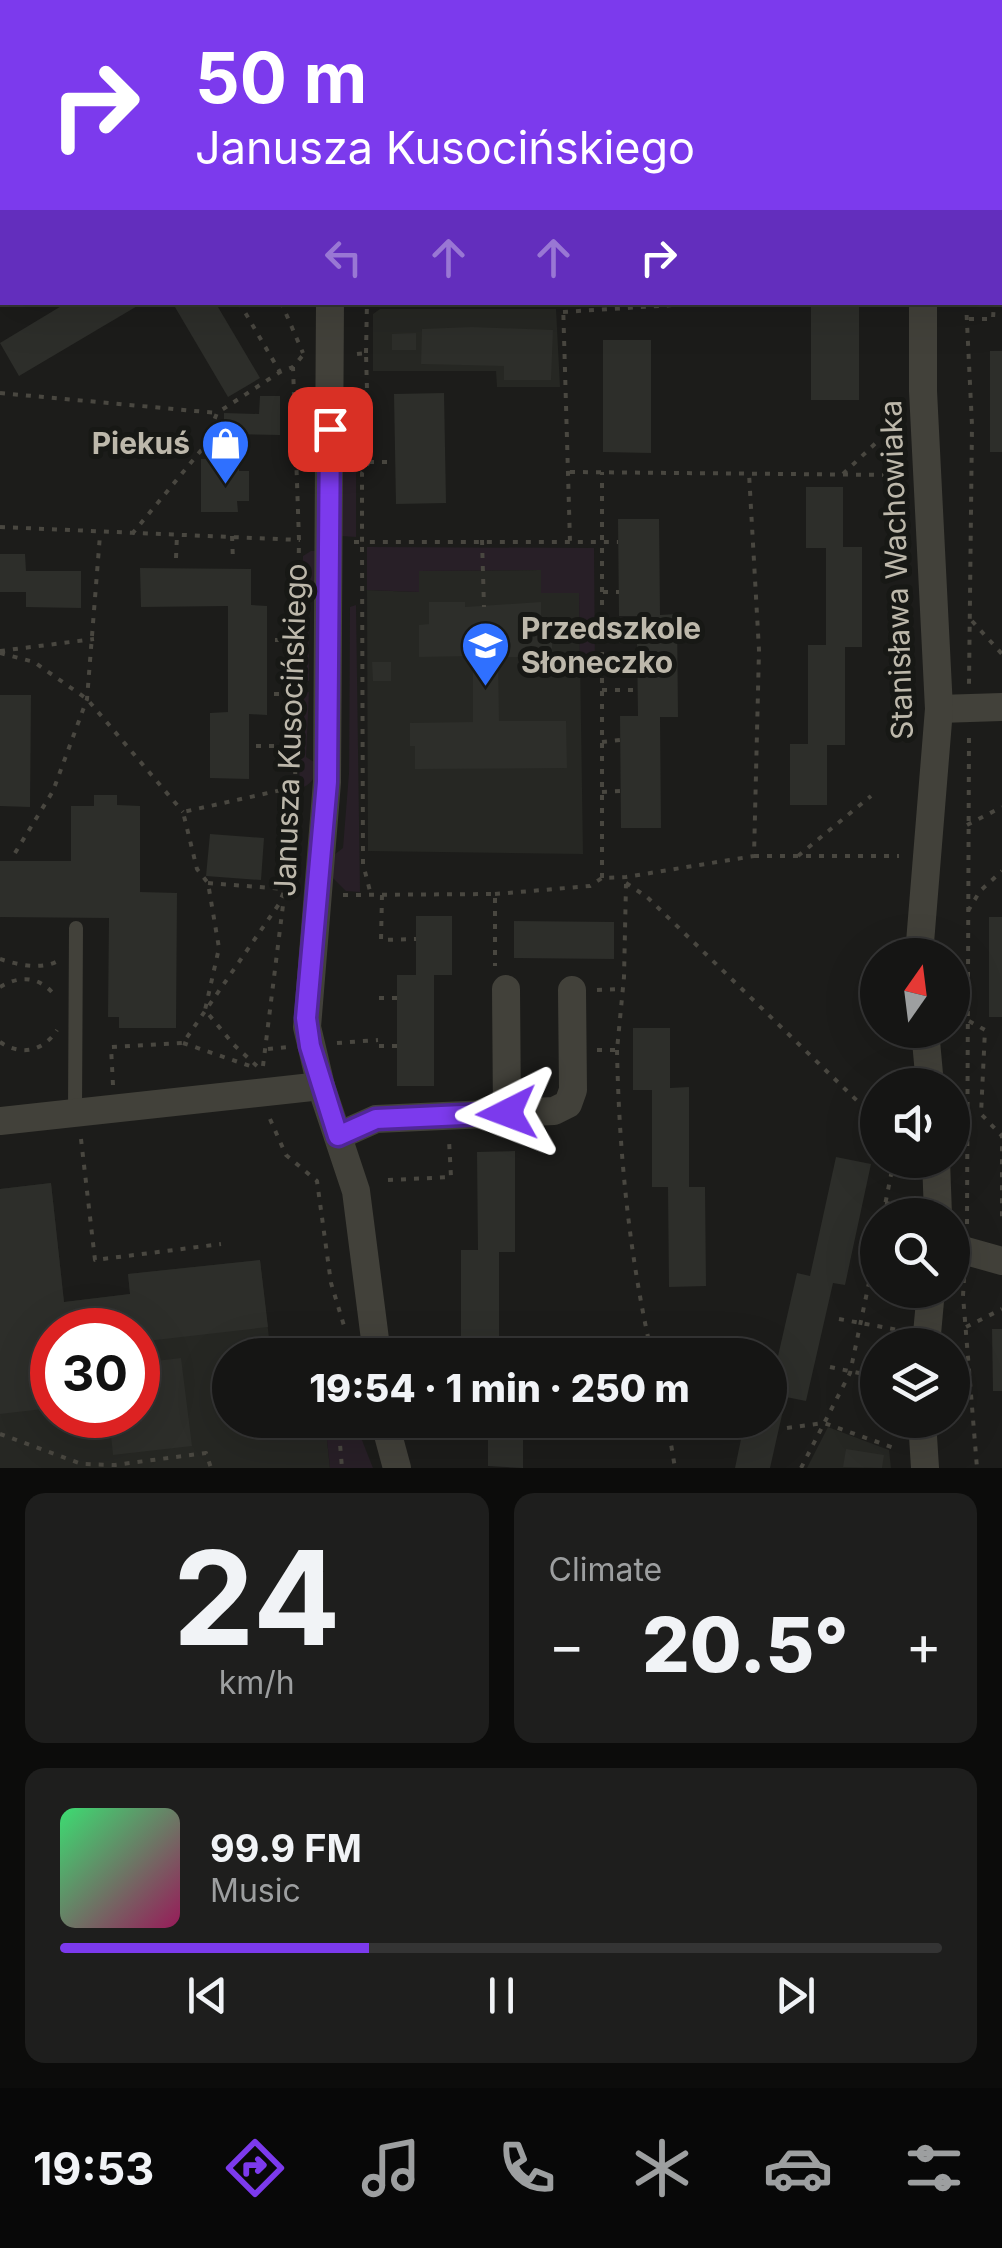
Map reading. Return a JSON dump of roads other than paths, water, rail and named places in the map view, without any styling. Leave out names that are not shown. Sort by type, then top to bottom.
[{"type":"street","name":"Janusza Kusocińskiego","points":[[313,305],[321,349],[330,541],[327,782],[306,1018],[321,1086],[356,1191],[361,1338]]},
{"type":"street","name":"Janusza Kusocińskiego","points":[[321,349],[329,305]]},
{"type":"street","name":"Stanisława Wachowiaka","points":[[920,938],[939,709],[922,305]]},
{"type":"street","points":[[939,709],[1002,707]]},
{"type":"street","points":[[501,979],[507,1113]]},
{"type":"street","points":[[338,1136],[376,1119],[554,1111],[568,1104],[572,1090],[572,990]]},
{"type":"street","points":[[0,1122],[78,1126],[114,1108],[321,1086]]},
{"type":"street","points":[[970,1252],[1002,1261]]},
{"type":"street","points":[[389,1438],[397,1468]]},
{"type":"street","points":[[923,1438],[925,1464]]},
{"type":"lane","points":[[76,928],[78,1126]]},
{"type":"place","name":"Piekuś","points":[[225,486]]},
{"type":"place","name":"Przedszkole Słoneczko","points":[[486,688]]}]
